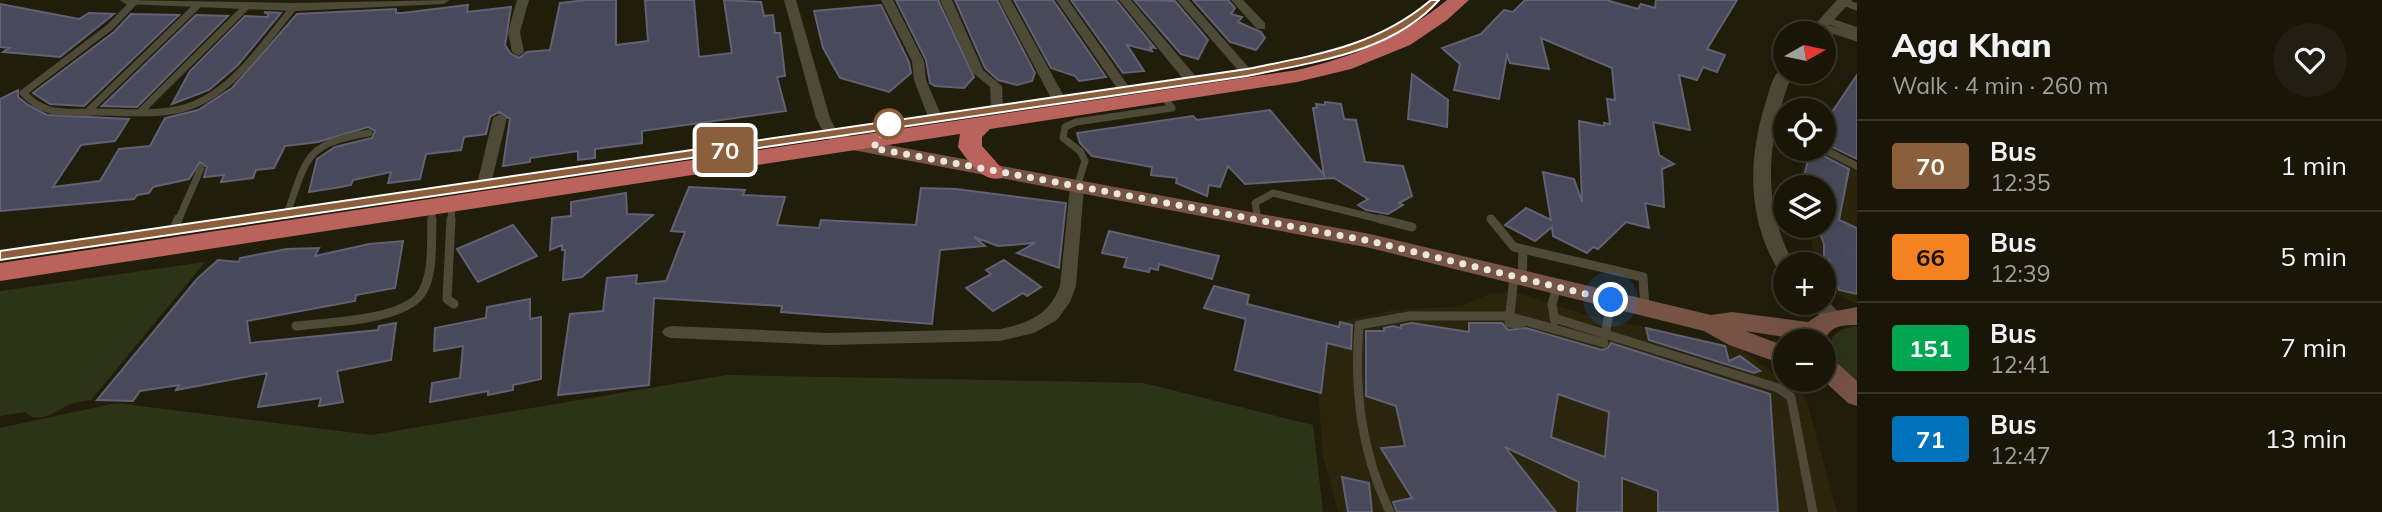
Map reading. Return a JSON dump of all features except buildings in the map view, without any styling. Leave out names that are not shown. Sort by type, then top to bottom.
[{"type":"highway","points":[[0,256],[288,211],[840,139],[935,117],[992,115],[1059,100],[1247,73],[1322,57],[1373,41],[1410,22],[1434,0]]},
{"type":"highway","points":[[0,272],[442,206],[992,115],[1164,97],[1297,76],[1369,59],[1429,26],[1459,0]]},
{"type":"highway","points":[[992,115],[971,135],[970,147],[994,173]]},
{"type":"main road","points":[[840,139],[994,173],[1370,241],[1711,324],[1738,339],[1773,352]]},
{"type":"main road","points":[[1819,329],[1837,312]]},
{"type":"main road","points":[[1711,324],[1731,321],[1773,329]]},
{"type":"main road","points":[[1836,378],[1857,396]]},
{"type":"street","points":[[131,1],[251,4],[294,8],[443,0]]},
{"type":"street","points":[[518,52],[514,32],[523,0]]},
{"type":"street","points":[[790,0],[823,118],[840,139]]},
{"type":"street","points":[[887,0],[918,61],[920,80],[935,117]]},
{"type":"street","points":[[946,0],[978,72],[996,86],[992,115]]},
{"type":"street","points":[[1005,0],[1059,100]]},
{"type":"street","points":[[1062,0],[1126,91]]},
{"type":"street","points":[[1125,0],[1193,82]]},
{"type":"street","points":[[1183,0],[1247,73]]},
{"type":"street","points":[[1237,0],[1261,26]]},
{"type":"street","points":[[1827,21],[1848,3]]},
{"type":"street","points":[[484,184],[500,118]]},
{"type":"street","points":[[1773,137],[1761,168],[1762,194],[1773,240],[1779,252]]},
{"type":"street","points":[[671,332],[829,339],[1000,335],[1028,329],[1051,316],[1062,302],[1068,286],[1077,187]]},
{"type":"lane","points":[[131,1],[119,21],[50,68],[23,93],[37,109],[54,115],[140,113],[186,108],[214,93],[232,78],[294,8]]},
{"type":"lane","points":[[87,113],[202,3]]},
{"type":"lane","points":[[140,113],[251,4]]},
{"type":"lane","points":[[1836,29],[1857,31]]},
{"type":"lane","points":[[1836,32],[1857,38]]},
{"type":"lane","points":[[1077,187],[1085,161],[1084,155],[1063,138],[1065,127],[1076,122],[1172,108],[1164,97]]},
{"type":"lane","points":[[288,211],[301,171],[313,149],[339,137],[369,133]]},
{"type":"lane","points":[[1836,156],[1857,166]]},
{"type":"lane","points":[[174,229],[201,167]]},
{"type":"lane","points":[[1258,219],[1255,203],[1273,193],[1412,227]]},
{"type":"lane","points":[[442,206],[447,299],[454,304]]},
{"type":"lane","points":[[296,326],[395,311],[417,300],[425,282],[442,206]]},
{"type":"lane","points":[[1491,219],[1514,247],[1643,277],[1645,309]]},
{"type":"lane","points":[[1523,250],[1508,316],[1509,323],[1605,338]]},
{"type":"lane","points":[[1557,287],[1552,304],[1559,331]]},
{"type":"lane","points":[[1605,338],[1611,300]]},
{"type":"lane","points":[[1390,512],[1374,482],[1364,435],[1357,351],[1359,325],[1409,316],[1508,316],[1559,331],[1605,338]]},
{"type":"lane","points":[[1554,318],[1605,338],[1778,388],[1791,397],[1813,512]]},
{"type":"shaded area","points":[[1836,155],[1857,165],[1857,304],[1836,294],[1836,252],[1814,252],[1811,238],[1836,238],[1836,175],[1801,175],[1803,161],[1836,161]]},
{"type":"shaded area","points":[[1513,292],[1591,316],[1738,347],[1773,373],[1773,392],[1798,392],[1806,398],[1837,512],[1338,512],[1323,456],[1313,327],[1395,310],[1461,306],[1489,294]]},
{"type":"green space","points":[[205,262],[91,400],[71,404],[41,417],[30,416],[25,412],[0,416],[0,291]]},
{"type":"green space","points":[[1857,326],[1857,383],[1836,359],[1836,334],[1842,329]]},
{"type":"green space","points":[[727,375],[1143,383],[1313,425],[1323,512],[0,512],[0,428],[116,403],[371,435]]},
{"type":"bus line","name":"70","points":[[0,256],[288,211],[1247,73],[1322,57],[1383,37],[1410,22],[1434,0]]},
{"type":"route","points":[[889,124],[873,148],[994,173],[1228,213],[1370,241],[1611,300]]}]
